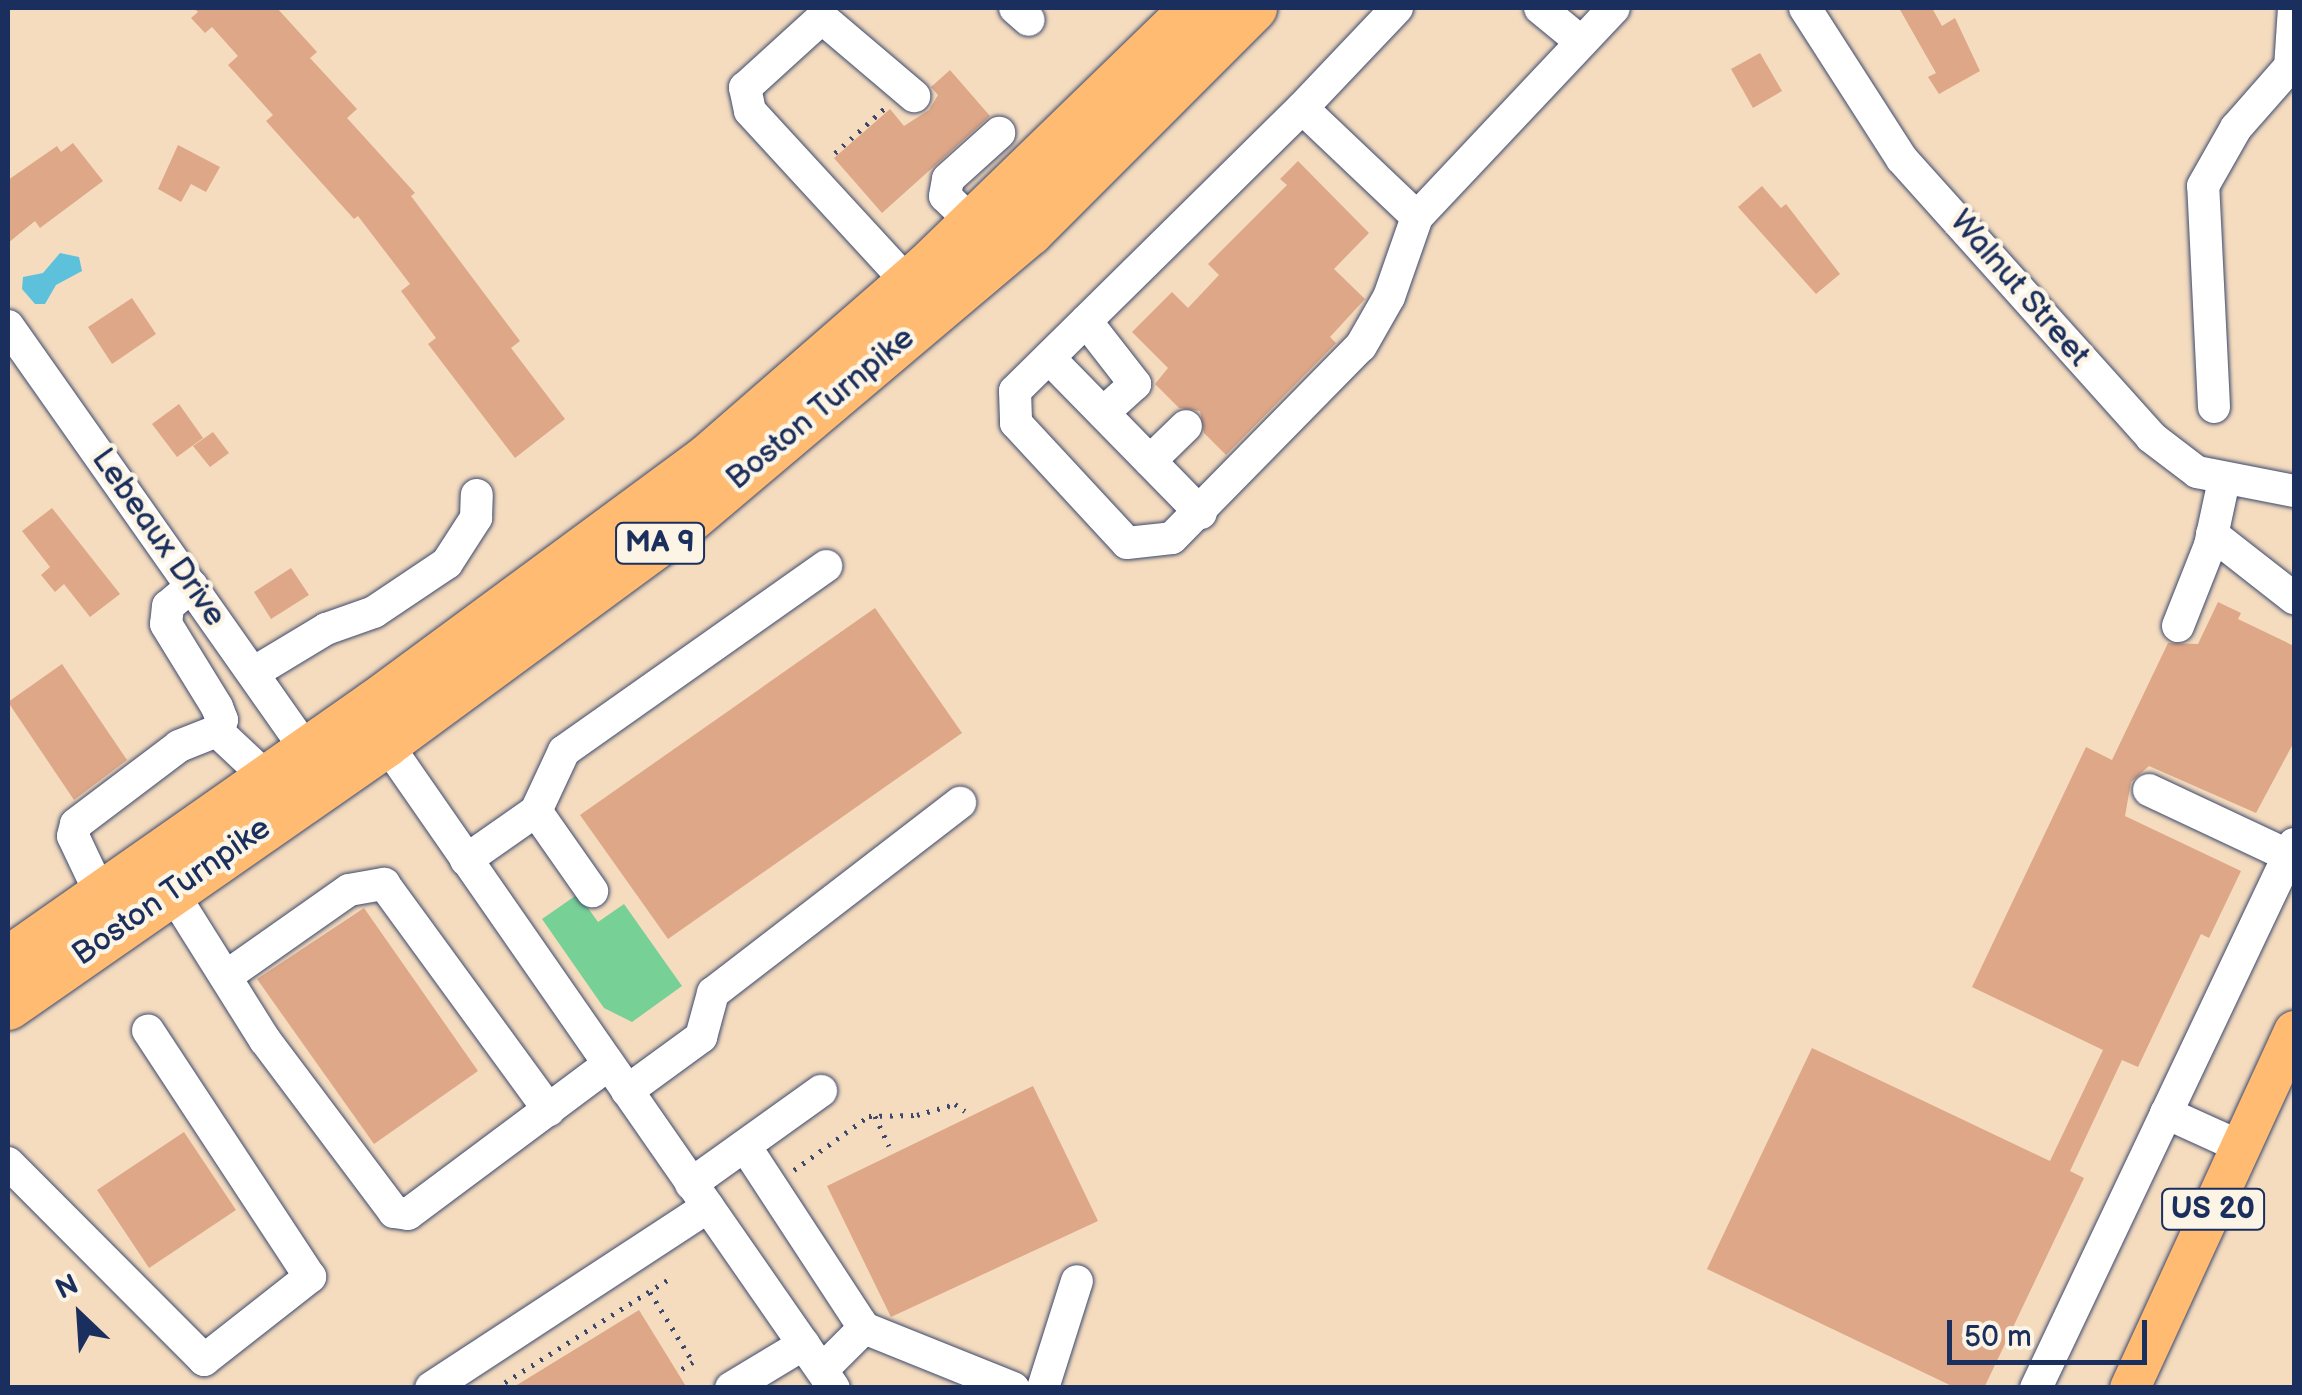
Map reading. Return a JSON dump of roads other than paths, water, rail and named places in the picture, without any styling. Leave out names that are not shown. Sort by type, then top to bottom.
[{"type":"highway","name":"Boston Turnpike","points":[[8,960],[268,778],[692,471],[909,284],[1195,8]]},
{"type":"highway","name":"Boston Turnpike","points":[[8,1006],[605,585],[862,375],[1077,187],[1253,8]]},
{"type":"main road","name":"US 20","points":[[2130,1388],[2241,1147],[2285,1079],[2294,1031]]},
{"type":"street","points":[[1397,8],[1302,108],[1015,391],[1016,423],[1127,543],[1172,538],[1201,513],[1361,346],[1388,298],[1416,217],[1614,8]]},
{"type":"street","points":[[1540,8],[1580,41]]},
{"type":"street","name":"Walnut Street","points":[[1805,8],[1922,182],[2151,436],[2198,472],[2294,491]]},
{"type":"street","points":[[2214,408],[2203,186],[2236,128],[2292,65],[2294,8]]},
{"type":"street","points":[[909,284],[750,111],[746,88],[822,18],[910,93]]},
{"type":"street","points":[[1302,108],[1416,217]]},
{"type":"street","points":[[974,224],[945,196],[948,179],[999,133]]},
{"type":"street","points":[[1086,321],[1135,384],[1103,413]]},
{"type":"street","name":"Lebeaux Drive","points":[[8,326],[307,750]]},
{"type":"street","points":[[1049,358],[1201,513]]},
{"type":"street","points":[[1150,461],[1186,426]]},
{"type":"street","points":[[2178,626],[2212,534],[2224,480]]},
{"type":"street","points":[[253,673],[326,629],[374,612],[447,562],[476,518],[477,496]]},
{"type":"street","points":[[2212,534],[2294,598]]},
{"type":"street","points":[[466,860],[536,811],[564,751],[826,566]]},
{"type":"street","points":[[100,893],[72,836],[76,824],[179,746],[217,730],[222,720],[166,624],[168,606],[192,586]]},
{"type":"street","points":[[217,730],[268,778]]},
{"type":"street","points":[[386,743],[820,1367]]},
{"type":"street","points":[[2036,1388],[2292,850],[2148,790]]},
{"type":"street","points":[[172,892],[266,1040],[394,1212],[408,1214],[549,1110],[702,1037],[714,993],[960,803]]},
{"type":"street","points":[[536,811],[592,891]]},
{"type":"street","points":[[228,975],[350,890],[384,884],[549,1110]]},
{"type":"street","points":[[8,1164],[204,1360],[310,1277],[148,1030]]},
{"type":"street","points":[[431,1388],[700,1196],[745,1146],[821,1092]]},
{"type":"street","points":[[2166,1114],[2241,1147]]},
{"type":"street","points":[[745,1146],[864,1328],[1012,1388]]},
{"type":"street","points":[[1043,1388],[1077,1281]]},
{"type":"street","points":[[731,1388],[820,1367],[864,1328]]},
{"type":"water","points":[[60,253],[79,257],[82,271],[56,285],[45,304],[35,304],[22,289],[23,277],[43,273]]}]
